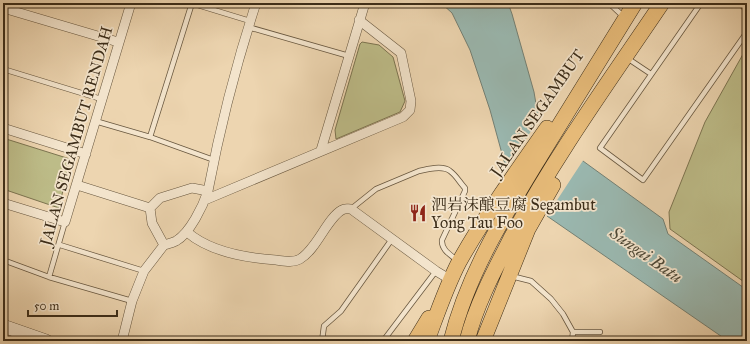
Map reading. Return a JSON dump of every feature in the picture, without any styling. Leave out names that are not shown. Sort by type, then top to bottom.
[{"type":"main road","points":[[451,341],[455,325],[483,254],[517,194],[635,3]]},
{"type":"main road","points":[[467,341],[470,326],[494,271],[522,218],[569,141],[662,3]]},
{"type":"main road","name":"JALAN SEGAMBUT","points":[[427,341],[443,298],[459,262],[497,201],[571,93],[615,35]]},
{"type":"main road","points":[[483,341],[528,229],[589,123],[622,61]]},
{"type":"main road","points":[[415,341],[443,298]]},
{"type":"main road","points":[[3,326],[46,341]]},
{"type":"street","name":"JALAN SEGAMBUT RENDAH","points":[[65,222],[131,3]]},
{"type":"street","points":[[122,341],[132,302],[144,271],[164,245],[177,240],[187,232],[205,200],[234,75],[256,3]]},
{"type":"street","points":[[321,150],[365,3]]},
{"type":"street","points":[[3,8],[118,42]]},
{"type":"street","points":[[205,200],[321,150],[403,117],[410,110],[412,101],[401,53],[359,20]]},
{"type":"street","points":[[3,128],[86,154]]},
{"type":"street","points":[[77,185],[150,208]]},
{"type":"street","points":[[150,208],[160,198],[192,188],[208,191]]},
{"type":"street","points":[[3,203],[65,222]]},
{"type":"street","points":[[150,208],[152,223],[164,245]]},
{"type":"street","points":[[187,232],[193,238],[235,255],[251,259],[293,261],[300,259],[309,252],[341,210],[345,208],[351,209],[436,271],[451,280]]},
{"type":"lane","points":[[150,137],[192,3],[249,24],[349,56]]},
{"type":"lane","points":[[609,3],[625,19]]},
{"type":"lane","points":[[701,3],[600,148],[643,180],[747,32]]},
{"type":"lane","points":[[740,3],[747,11]]},
{"type":"lane","points":[[622,61],[651,74]]},
{"type":"lane","points":[[3,69],[101,99]]},
{"type":"lane","points":[[95,121],[150,137],[214,160]]},
{"type":"lane","points":[[351,209],[376,189],[419,171],[444,168],[450,170],[465,188],[465,191],[442,240],[442,244],[443,248],[459,262]]},
{"type":"lane","name":"JALAN SEGAMBUT RENDAH","points":[[49,277],[60,245],[65,222]]},
{"type":"lane","points":[[322,341],[324,326],[341,311],[392,239]]},
{"type":"lane","points":[[60,245],[144,271]]},
{"type":"lane","points":[[3,260],[49,277],[132,302]]},
{"type":"lane","points":[[383,341],[436,271]]},
{"type":"lane","points":[[509,275],[531,281],[542,290],[563,314],[573,332],[572,341]]},
{"type":"lane","points":[[573,332],[600,332]]},
{"type":"shaded area","points":[[362,42],[379,45],[393,57],[405,101],[400,112],[336,139],[335,130],[360,44]]},
{"type":"shaded area","points":[[747,47],[747,284],[670,229],[669,212],[705,122]]},
{"type":"shaded area","points":[[3,138],[70,159],[59,208],[3,189]]},
{"type":"water","name":"Sungai Batu","points":[[441,3],[508,3],[534,92],[537,110],[557,137],[583,161],[663,219],[668,234],[747,290],[747,341],[728,341],[547,216],[513,181],[504,161],[490,110],[470,50],[452,13]]},
{"type":"pier","points":[[542,114],[558,136],[584,159],[546,217],[511,182],[506,170]]},
{"type":"place","name":"泗岩沫酿豆腐 Segambut Yong Tau Foo","points":[[418,213]]}]
